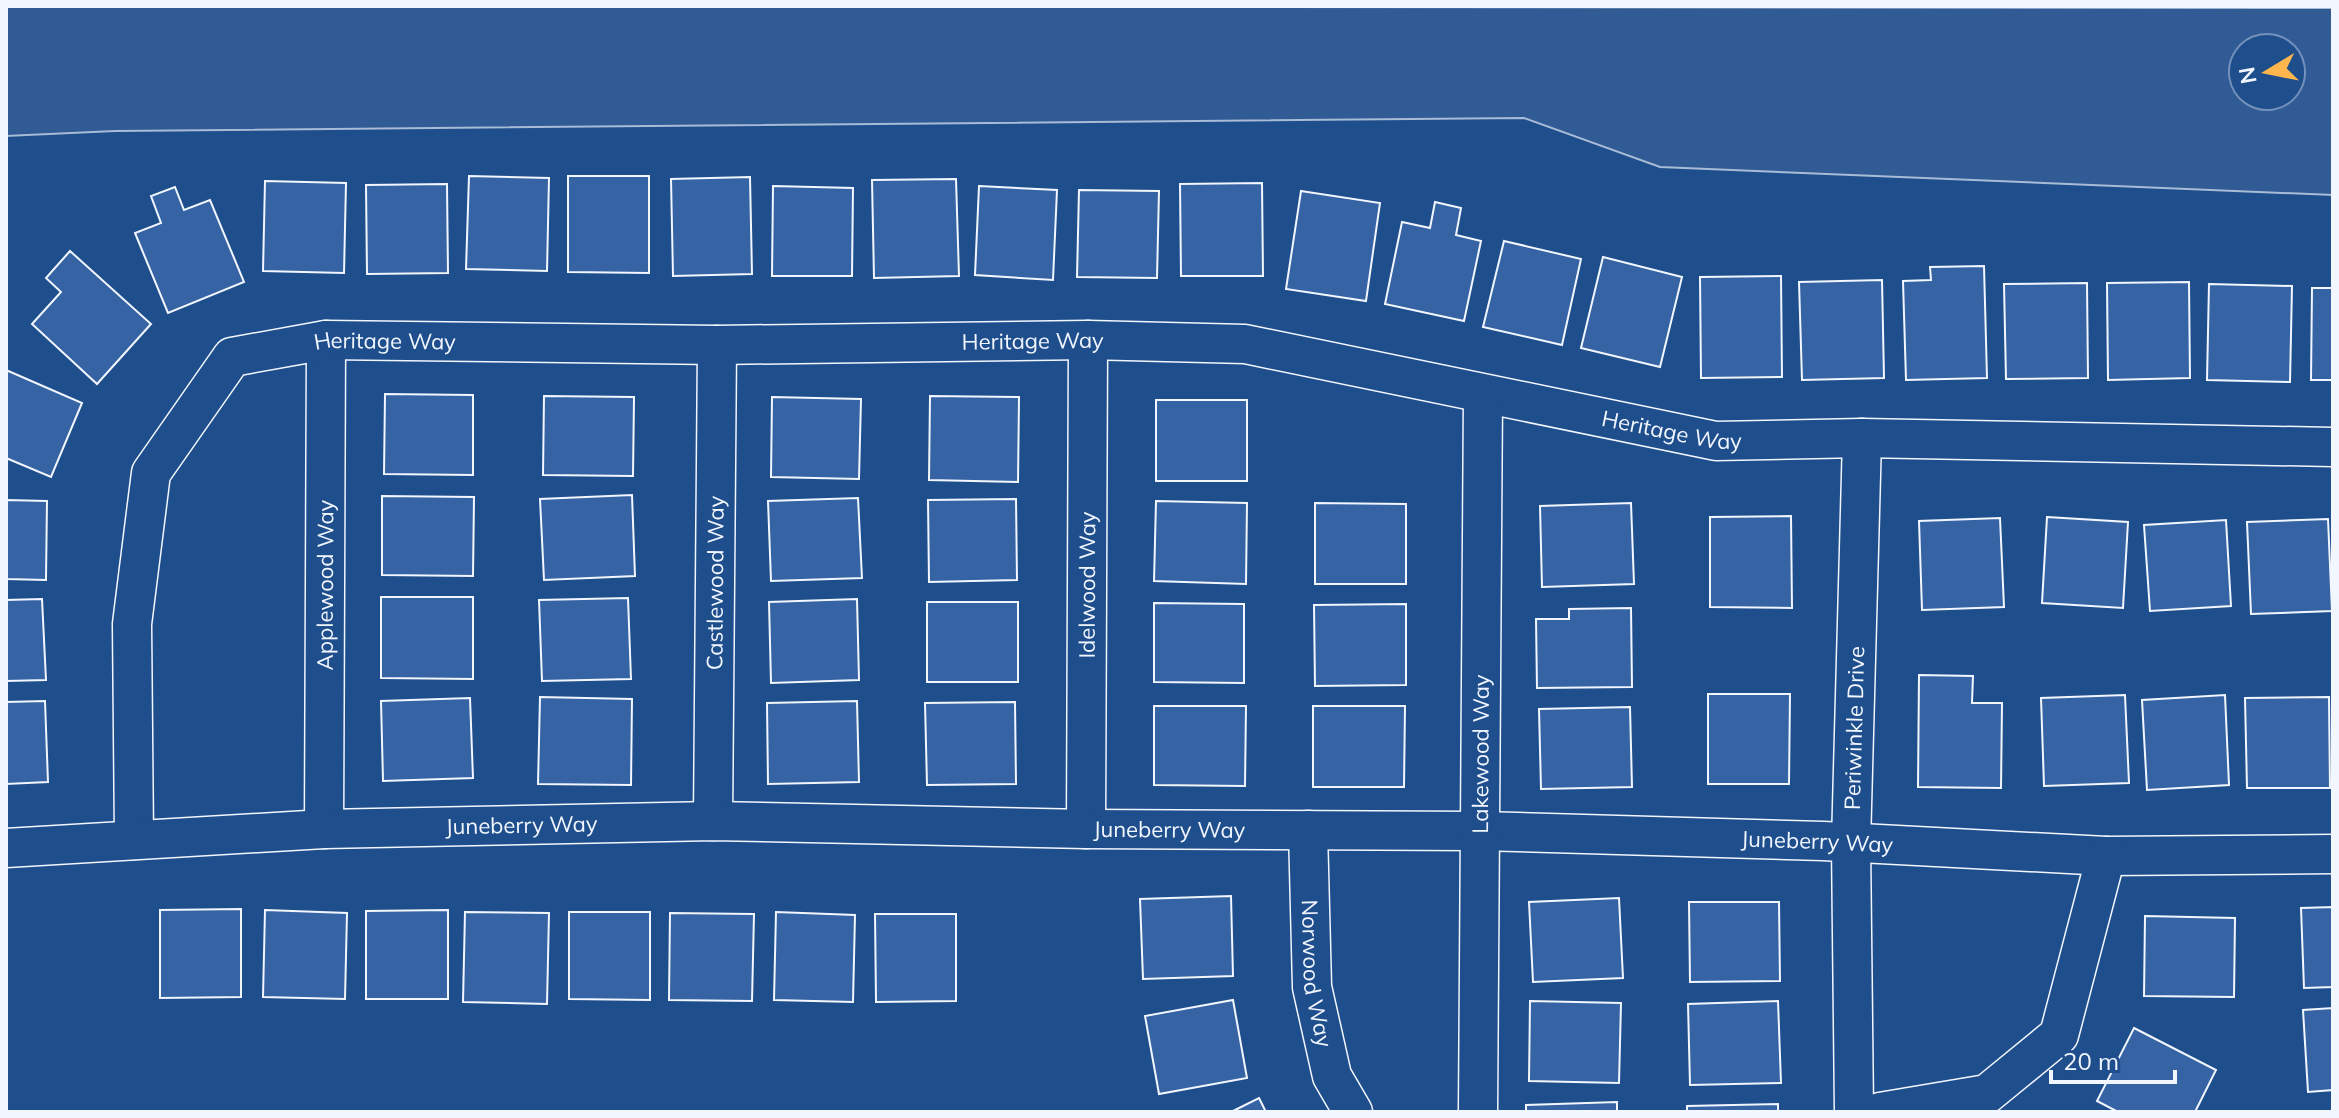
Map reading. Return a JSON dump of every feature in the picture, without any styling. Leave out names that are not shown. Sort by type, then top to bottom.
[{"type":"street","name":"Heritage Way","points":[[134,840],[132,624],[151,473],[232,357],[326,340],[717,345],[1088,340],[1245,344],[1716,441],[1862,438],[2333,447]]},
{"type":"street","name":"Applewood Way","points":[[324,829],[326,340]]},
{"type":"street","name":"Idelwood Way","points":[[1086,829],[1088,340]]},
{"type":"street","name":"Castlewood Way","points":[[713,821],[717,345]]},
{"type":"street","name":"Lakewood Way","points":[[1478,1112],[1483,395]]},
{"type":"street","name":"Periwinkle Drive","points":[[1854,1112],[1851,843],[1862,438]]},
{"type":"street","name":"Juneberry Way","points":[[6,848],[324,829],[713,821],[1086,829],[1479,831],[1851,843],[2106,856],[2333,854]]},
{"type":"street","name":"Norwood Way","points":[[1308,830],[1312,987],[1332,1076],[1353,1112]]},
{"type":"street","points":[[1880,1112],[1987,1094],[2059,1035],[2106,856]]},
{"type":"shaded area","points":[[6,6],[2333,8],[2333,195],[1660,167],[1524,118],[115,131],[6,136]]},
{"type":"building","points":[[469,176],[549,178],[547,271],[466,269]]},
{"type":"building","points":[[568,176],[649,176],[649,273],[568,272]]},
{"type":"building","points":[[750,177],[752,274],[673,276],[671,179]]},
{"type":"building","points":[[956,179],[959,276],[874,278],[872,180]]},
{"type":"building","points":[[265,181],[346,183],[344,273],[263,271]]},
{"type":"building","points":[[1262,183],[1263,276],[1181,276],[1180,184]]},
{"type":"building","points":[[447,184],[448,273],[367,274],[366,185]]},
{"type":"building","points":[[773,186],[853,188],[852,276],[772,276]]},
{"type":"building","points":[[979,186],[1057,190],[1053,280],[975,275]]},
{"type":"building","points":[[175,187],[184,210],[210,200],[244,282],[168,313],[135,233],[161,223],[151,196]]},
{"type":"building","points":[[1079,190],[1159,191],[1157,278],[1077,277]]},
{"type":"building","points":[[1301,191],[1380,203],[1366,301],[1286,289]]},
{"type":"building","points":[[1435,202],[1461,208],[1456,235],[1481,241],[1464,321],[1385,304],[1402,222],[1430,228]]},
{"type":"building","points":[[1504,241],[1581,259],[1562,345],[1483,327]]},
{"type":"building","points":[[70,251],[151,324],[97,384],[32,324],[61,292],[46,278]]},
{"type":"building","points":[[1603,257],[1682,277],[1660,367],[1581,348]]},
{"type":"building","points":[[1984,266],[1987,378],[1906,380],[1903,281],[1931,280],[1930,267]]},
{"type":"building","points":[[1781,276],[1782,377],[1701,378],[1700,277]]},
{"type":"building","points":[[1882,280],[1884,378],[1802,380],[1799,282]]},
{"type":"building","points":[[2189,282],[2190,378],[2108,380],[2107,283]]},
{"type":"building","points":[[2087,283],[2088,378],[2006,379],[2004,284]]},
{"type":"building","points":[[2209,284],[2292,286],[2290,382],[2207,380]]},
{"type":"building","points":[[2312,288],[2333,288],[2333,380],[2311,380]]},
{"type":"building","points":[[6,370],[82,403],[51,477],[6,458]]},
{"type":"building","points":[[385,394],[473,395],[473,475],[384,474]]},
{"type":"building","points":[[544,396],[634,397],[633,476],[543,475]]},
{"type":"building","points":[[930,396],[1019,397],[1018,482],[929,480]]},
{"type":"building","points":[[772,397],[861,399],[859,479],[771,477]]},
{"type":"building","points":[[1156,400],[1247,400],[1247,481],[1156,481]]},
{"type":"building","points":[[632,495],[635,576],[544,580],[540,499]]},
{"type":"building","points":[[382,496],[474,497],[473,576],[382,575]]},
{"type":"building","points":[[858,498],[862,578],[771,581],[768,501]]},
{"type":"building","points":[[1016,499],[1017,580],[929,582],[928,500]]},
{"type":"building","points":[[6,500],[47,501],[46,580],[6,579]]},
{"type":"building","points":[[1156,501],[1247,503],[1246,584],[1154,581]]},
{"type":"building","points":[[1315,503],[1406,504],[1406,584],[1315,584]]},
{"type":"building","points":[[1631,503],[1634,584],[1542,587],[1540,506]]},
{"type":"building","points":[[1791,516],[1792,608],[1710,607],[1710,517]]},
{"type":"building","points":[[2047,517],[2128,522],[2123,608],[2042,603]]},
{"type":"building","points":[[2000,518],[2004,607],[1922,610],[1919,521]]},
{"type":"building","points":[[2328,519],[2332,611],[2251,614],[2247,522]]},
{"type":"building","points":[[2226,520],[2231,606],[2150,611],[2144,525]]},
{"type":"building","points":[[381,597],[473,597],[473,679],[381,678]]},
{"type":"building","points":[[628,598],[631,679],[542,681],[539,600]]},
{"type":"building","points":[[42,599],[46,680],[6,681],[6,600]]},
{"type":"building","points":[[857,599],[859,680],[771,683],[769,602]]},
{"type":"building","points":[[927,602],[1018,602],[1018,682],[927,682]]},
{"type":"building","points":[[1154,603],[1244,604],[1244,683],[1154,682]]},
{"type":"building","points":[[1406,604],[1406,685],[1315,686],[1314,605]]},
{"type":"building","points":[[1631,608],[1632,687],[1537,688],[1536,619],[1569,619],[1569,609]]},
{"type":"building","points":[[1919,675],[1973,676],[1972,703],[2002,703],[2001,788],[1918,787]]},
{"type":"building","points":[[1708,694],[1790,694],[1789,784],[1708,784]]},
{"type":"building","points":[[2125,695],[2129,783],[2044,786],[2041,698]]},
{"type":"building","points":[[2225,695],[2229,785],[2147,790],[2142,700]]},
{"type":"building","points":[[540,697],[632,699],[631,785],[538,784]]},
{"type":"building","points":[[2329,697],[2330,788],[2247,788],[2245,698]]},
{"type":"building","points":[[470,698],[473,778],[383,781],[381,701]]},
{"type":"building","points":[[45,701],[48,782],[6,784],[6,702]]},
{"type":"building","points":[[857,701],[859,782],[768,784],[767,703]]},
{"type":"building","points":[[1015,702],[1016,784],[927,785],[925,703]]},
{"type":"building","points":[[1154,706],[1246,706],[1245,786],[1154,785]]},
{"type":"building","points":[[1313,706],[1405,706],[1404,787],[1313,787]]},
{"type":"building","points":[[1630,707],[1632,787],[1541,789],[1539,709]]},
{"type":"building","points":[[1231,896],[1233,976],[1143,979],[1140,899]]},
{"type":"building","points":[[1619,898],[1623,978],[1533,982],[1529,902]]},
{"type":"building","points":[[1689,902],[1779,902],[1780,981],[1690,982]]},
{"type":"building","points":[[2333,907],[2333,987],[2304,988],[2301,908]]},
{"type":"building","points":[[241,909],[241,997],[160,998],[160,910]]},
{"type":"building","points":[[265,910],[347,913],[345,999],[263,997]]},
{"type":"building","points":[[448,910],[448,999],[366,999],[366,911]]},
{"type":"building","points":[[465,912],[549,913],[547,1004],[463,1002]]},
{"type":"building","points":[[569,912],[650,912],[650,1000],[569,999]]},
{"type":"building","points":[[776,912],[855,915],[853,1002],[774,1000]]},
{"type":"building","points":[[670,913],[754,914],[752,1001],[669,1000]]},
{"type":"building","points":[[875,914],[956,914],[956,1001],[876,1002]]},
{"type":"building","points":[[2145,916],[2235,918],[2234,997],[2144,996]]},
{"type":"building","points":[[1233,1000],[1247,1078],[1159,1094],[1145,1016]]},
{"type":"building","points":[[1530,1001],[1621,1003],[1619,1083],[1529,1081]]},
{"type":"building","points":[[1778,1001],[1781,1083],[1690,1085],[1688,1004]]},
{"type":"building","points":[[2333,1008],[2333,1090],[2308,1092],[2303,1010]]},
{"type":"building","points":[[2134,1028],[2216,1070],[2195,1112],[2118,1112],[2097,1101]]},
{"type":"building","points":[[1259,1098],[1266,1112],[1231,1112]]},
{"type":"building","points":[[1617,1102],[1617,1112],[1526,1112],[1526,1105]]},
{"type":"building","points":[[1778,1104],[1778,1112],[1687,1112],[1687,1106]]}]
